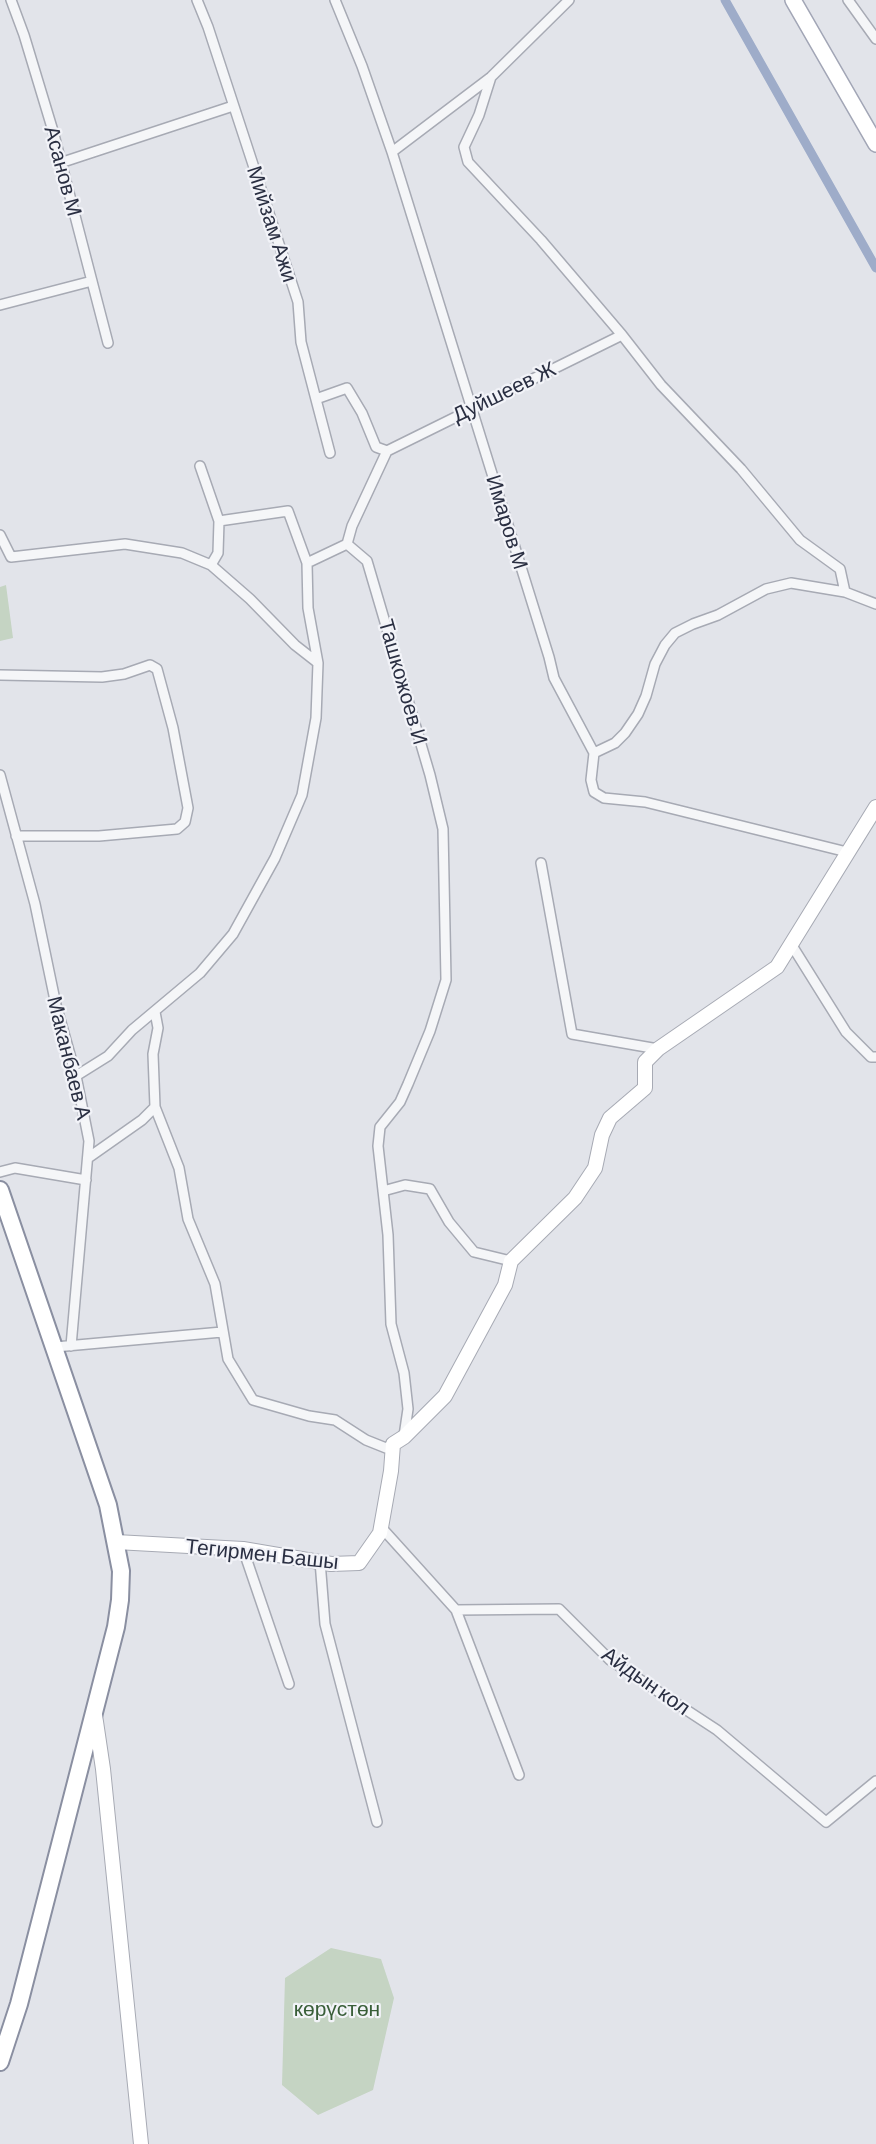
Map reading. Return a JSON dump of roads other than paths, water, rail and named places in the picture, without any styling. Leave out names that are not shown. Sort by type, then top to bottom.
[{"type":"highway","points":[[0,1190],[63,1347],[108,1505],[121,1571],[116,1628],[20,2004],[0,2062]]},
{"type":"main road","points":[[793,0],[874,134]]},
{"type":"street","name":"Асанов М","points":[[10,0],[27,45],[108,343]]},
{"type":"street","name":"Мийзам Ажи","points":[[197,0],[208,27],[298,302],[301,342],[330,453]]},
{"type":"street","name":"Имаров М","points":[[335,0],[362,66],[392,152],[554,678],[594,753]]},
{"type":"street","points":[[392,152],[491,77],[569,0]]},
{"type":"street","points":[[848,0],[876,39]]},
{"type":"street","points":[[491,77],[479,115],[465,147],[468,162],[542,240],[661,385],[741,469],[800,540],[840,569],[844,592]]},
{"type":"street","points":[[60,163],[233,106]]},
{"type":"street","points":[[0,304],[92,281]]},
{"type":"street","name":"Дуйшеев Ж","points":[[387,451],[622,335]]},
{"type":"street","points":[[307,563],[347,544],[352,526],[387,451],[376,447],[362,413],[347,388],[316,399]]},
{"type":"street","points":[[200,466],[219,522],[218,553],[211,564]]},
{"type":"street","points":[[76,1076],[108,1056],[132,1030],[200,973],[233,934],[275,858],[302,795],[316,718],[318,663],[308,608],[307,563],[288,511],[219,522]]},
{"type":"street","points":[[0,535],[11,557],[125,544],[182,553],[211,564],[250,599],[295,645],[318,663]]},
{"type":"street","name":"Ташкожоев И","points":[[347,544],[367,561],[430,775],[443,829],[446,980],[430,1031],[400,1102],[380,1128],[378,1146],[389,1257],[391,1324],[404,1373],[408,1409],[398,1440]]},
{"type":"street","points":[[847,852],[645,802],[604,798],[594,792],[591,780],[594,753],[615,743],[626,733],[646,696],[654,664],[675,633],[718,615],[766,589],[791,583],[844,592],[876,604]]},
{"type":"street","points":[[0,675],[102,677],[124,674],[150,665],[157,669],[173,728],[188,808],[185,822],[177,829],[99,836],[16,836]]},
{"type":"street","name":"Маканбаев А","points":[[0,775],[34,904],[56,1005],[76,1076],[89,1141],[86,1180],[63,1347]]},
{"type":"street","points":[[155,1012],[158,1029],[153,1054],[155,1107],[179,1168],[188,1219],[215,1284],[228,1359],[253,1400],[309,1416],[334,1420],[366,1440],[386,1448],[398,1440],[445,1396],[505,1285],[512,1261],[575,1198],[596,1168],[603,1135],[610,1118],[645,1088],[645,1062],[658,1049],[777,967],[876,807]]},
{"type":"street","points":[[541,863],[572,1034],[658,1049]]},
{"type":"street","points":[[791,944],[846,1032],[871,1057],[876,1057]]},
{"type":"street","points":[[88,1158],[142,1120],[155,1107]]},
{"type":"street","points":[[0,1172],[15,1168],[86,1180]]},
{"type":"street","points":[[383,1191],[405,1185],[430,1189],[449,1221],[474,1252],[512,1261]]},
{"type":"street","points":[[63,1347],[222,1332]]},
{"type":"street","name":"Тегирмен Башы","points":[[116,1542],[243,1549],[331,1564],[359,1563],[380,1533],[398,1440]]},
{"type":"street","points":[[381,1527],[456,1610],[519,1775]]},
{"type":"street","points":[[243,1549],[289,1684]]},
{"type":"street","points":[[320,1561],[326,1624],[378,1822]]},
{"type":"street","name":"Айдын кол","points":[[456,1610],[559,1609],[610,1660],[717,1730],[826,1822],[876,1780]]},
{"type":"street","points":[[94,1713],[103,1769],[141,2144]]},
{"type":"waterway","points":[[725,0],[876,268]]},
{"type":"park label","name":"көрүстөн","points":[[337,2009]]}]
